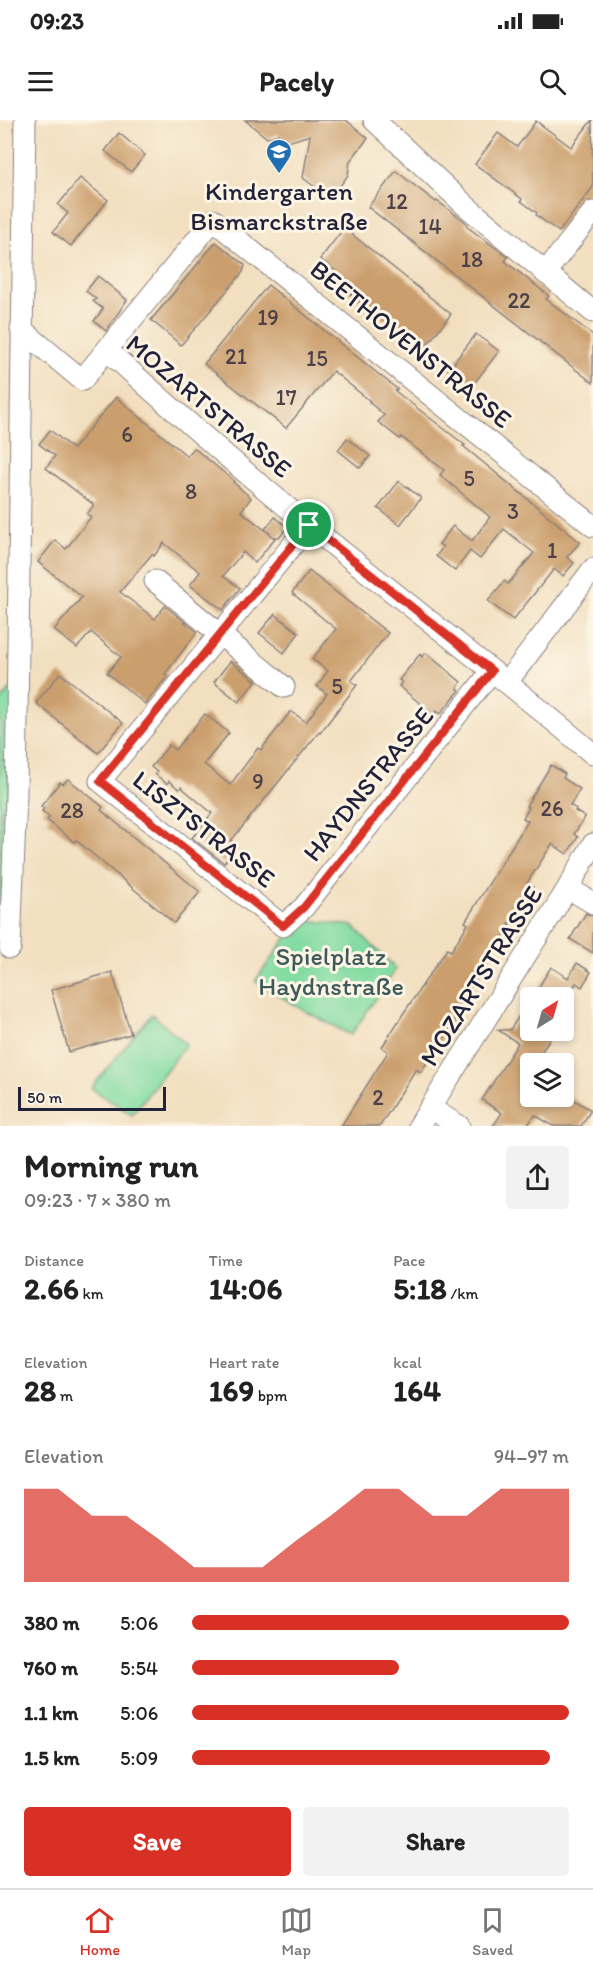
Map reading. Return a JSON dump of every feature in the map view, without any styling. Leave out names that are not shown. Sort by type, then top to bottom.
[{"type":"street","points":[[10,948],[16,795],[25,120]]},
{"type":"street","points":[[374,120],[466,206],[593,312]]},
{"type":"street","points":[[545,273],[593,212]]},
{"type":"street","name":"BEETHOVENSTRASSE","points":[[107,350],[213,220],[593,526]]},
{"type":"street","name":"MOZARTSTRASSE","points":[[21,328],[82,380],[107,350],[199,434],[309,525],[500,676],[593,754]]},
{"type":"street","name":"LISZTSTRASSE","points":[[283,926],[100,781],[309,525]]},
{"type":"street","name":"HAYDNSTRASSE","points":[[283,926],[304,907],[593,569]]},
{"type":"street","points":[[155,581],[284,687]]},
{"type":"street","name":"MOZARTSTRASSE","points":[[459,1126],[430,1108],[568,888],[593,844]]},
{"type":"street","points":[[568,888],[593,903]]},
{"type":"street","points":[[419,1126],[430,1108]]},
{"type":"green space","points":[[16,682],[0,940],[0,702]]},
{"type":"green space","name":"Spielplatz Haydnstraße","points":[[300,919],[353,926],[396,969],[351,1035],[255,981]]},
{"type":"green space","points":[[152,1014],[186,1044],[132,1115],[91,1088]]},
{"type":"building","points":[[245,120],[346,120],[368,138],[350,161],[348,175],[340,186],[323,193],[303,178],[310,135],[288,142],[278,134],[267,138]]},
{"type":"building","points":[[592,120],[593,187],[559,232],[536,215],[537,213],[521,201],[522,199],[475,164],[498,133],[517,147],[536,121],[571,147]]},
{"type":"building","points":[[119,133],[145,155],[131,172],[105,151]]},
{"type":"building","points":[[396,171],[463,220],[466,226],[508,257],[505,261],[549,296],[546,299],[593,335],[593,383],[368,207]]},
{"type":"building","points":[[80,178],[108,200],[71,246],[53,232],[68,213],[58,205]]},
{"type":"building","points":[[344,228],[451,314],[423,350],[345,289],[350,282],[320,259]]},
{"type":"building","points":[[216,242],[245,265],[243,272],[181,345],[151,320]]},
{"type":"building","points":[[98,276],[127,300],[106,331],[94,321],[103,309],[86,291]]},
{"type":"building","points":[[268,285],[580,542],[567,557],[574,563],[563,576],[554,569],[513,620],[488,601],[504,581],[508,584],[534,553],[504,529],[480,559],[470,551],[455,571],[436,556],[443,547],[439,544],[453,526],[472,541],[490,517],[440,475],[444,470],[378,422],[384,415],[370,401],[333,371],[286,428],[204,364]]},
{"type":"building","points":[[476,334],[499,351],[472,386],[449,369]]},
{"type":"building","points":[[116,397],[187,456],[194,448],[234,481],[251,498],[241,511],[275,538],[255,563],[243,552],[223,576],[240,588],[223,610],[190,585],[200,572],[164,543],[120,592],[155,619],[165,606],[197,632],[165,674],[168,676],[145,704],[107,673],[121,657],[91,632],[77,648],[54,630],[82,597],[38,562],[55,540],[66,549],[91,517],[87,514],[94,505],[46,468],[55,456],[39,444],[50,430],[73,449]]},
{"type":"building","points":[[347,438],[370,456],[360,468],[338,450]]},
{"type":"building","points":[[399,481],[421,498],[400,525],[378,508]]},
{"type":"building","points":[[275,517],[287,527],[280,537],[273,537],[265,529]]},
{"type":"building","points":[[309,571],[388,633],[351,681],[357,685],[230,842],[237,847],[224,863],[192,838],[212,813],[181,787],[179,789],[169,781],[167,784],[155,774],[157,772],[151,767],[169,745],[175,750],[205,714],[229,733],[204,764],[230,785],[258,748],[261,750],[291,711],[306,722],[327,694],[317,686],[328,671],[312,659],[336,629],[292,593]]},
{"type":"building","points":[[275,614],[299,633],[284,653],[259,633]]},
{"type":"building","points":[[426,653],[461,682],[457,688],[460,690],[440,714],[437,711],[434,715],[399,686],[402,682],[399,680],[420,654],[422,657]]},
{"type":"building","points":[[230,661],[256,681],[239,702],[214,682]]},
{"type":"building","points":[[60,673],[123,723],[98,753],[36,703]]},
{"type":"building","points":[[551,765],[565,774],[563,778],[580,789],[570,805],[585,817],[574,834],[578,837],[567,854],[552,844],[527,883],[533,887],[509,924],[511,925],[460,1002],[464,1004],[421,1072],[416,1069],[380,1126],[341,1126],[388,1052],[382,1047],[447,949],[451,951],[468,924],[465,922],[528,821],[523,818],[529,808],[526,806]]},
{"type":"building","points":[[68,779],[103,807],[101,810],[200,892],[174,923],[76,840],[74,842],[47,820],[50,817],[42,811],[44,808],[41,806],[60,782],[63,784]]},
{"type":"building","points":[[586,913],[593,916],[593,953],[570,939]]},
{"type":"building","points":[[577,963],[591,972],[582,987],[576,983],[574,987],[539,987],[551,967],[568,978]]},
{"type":"building","points":[[112,972],[131,1034],[69,1052],[51,990]]},
{"type":"building","points":[[520,1014],[520,1041],[548,1041],[541,1053],[520,1053],[520,1107],[574,1107],[574,1100],[591,1110],[581,1126],[553,1126],[535,1115],[527,1126],[493,1126],[502,1113],[482,1100],[518,1043],[498,1030],[510,1030]]},
{"type":"place","name":"Kindergarten Bismarckstraße","points":[[279,175]]},
{"type":"route","points":[[309,525],[492,671],[304,907],[283,926],[100,781],[309,525]]}]
